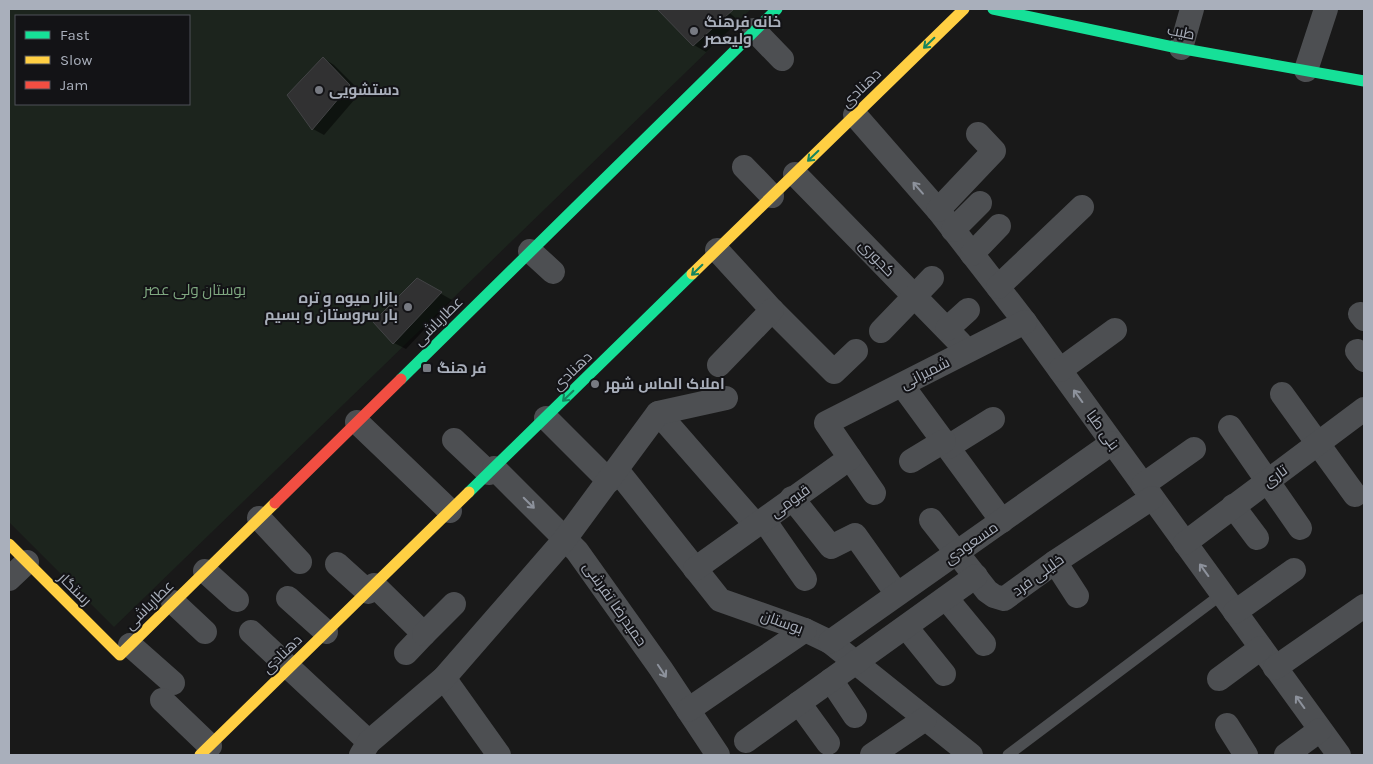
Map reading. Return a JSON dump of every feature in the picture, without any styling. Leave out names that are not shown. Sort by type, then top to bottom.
[{"type":"main road","name":"عطارباشی","points":[[126,650],[777,9]]},
{"type":"main road","name":"دهنادی","points":[[205,751],[964,9]]},
{"type":"main road","name":"طیب","points":[[993,9],[1181,48],[1364,81]]},
{"type":"main road","name":"رستگار","points":[[9,544],[126,650]]},
{"type":"street","points":[[1181,48],[1192,9]]},
{"type":"street","points":[[1306,70],[1326,9]]},
{"type":"street","points":[[754,30],[782,59]]},
{"type":"street","name":"بنی طبا","points":[[855,115],[938,210],[1025,322],[1339,755]]},
{"type":"street","points":[[938,210],[994,151],[978,134]]},
{"type":"street","points":[[744,167],[772,196]]},
{"type":"street","name":"کجوری","points":[[795,174],[893,259],[914,296],[953,336],[968,310]]},
{"type":"street","points":[[953,230],[980,203]]},
{"type":"street","points":[[998,287],[1082,207]]},
{"type":"street","points":[[972,254],[999,226]]},
{"type":"street","points":[[717,250],[772,310],[834,372],[856,351]]},
{"type":"street","points":[[530,251],[553,272]]},
{"type":"street","points":[[881,331],[932,278]]},
{"type":"street","points":[[718,365],[772,310]]},
{"type":"street","name":"شمیرانی","points":[[850,458],[826,423],[1025,322]]},
{"type":"street","points":[[1060,370],[1115,330]]},
{"type":"street","points":[[902,385],[1002,521]]},
{"type":"street","points":[[1282,394],[1355,494]]},
{"type":"street","points":[[251,632],[291,666],[365,748],[444,678],[565,539],[658,413],[726,398]]},
{"type":"street","name":"تاری","points":[[1185,544],[1364,409]]},
{"type":"street","points":[[658,413],[760,523],[805,579]]},
{"type":"street","name":"بوستان","points":[[546,418],[613,475],[720,600],[805,630],[830,642],[971,755]]},
{"type":"street","points":[[911,462],[993,419]]},
{"type":"street","points":[[357,422],[450,511]]},
{"type":"street","points":[[1230,427],[1300,528]]},
{"type":"street","name":"حمیدرضا تفرشی","points":[[454,440],[565,539],[583,559],[718,755]]},
{"type":"street","name":"مسعودی","points":[[830,642],[1112,443]]},
{"type":"street","name":"خلیلی فرد","points":[[976,576],[994,596],[1004,599],[1148,491],[1194,449]]},
{"type":"street","points":[[850,458],[874,493]]},
{"type":"street","name":"قیومی","points":[[695,569],[850,458]]},
{"type":"street","points":[[792,498],[831,547],[854,536],[896,594]]},
{"type":"street","points":[[1234,506],[1257,538]]},
{"type":"street","points":[[259,518],[300,562]]},
{"type":"street","points":[[746,741],[976,576],[931,520]]},
{"type":"street","points":[[9,579],[27,562]]},
{"type":"street","points":[[1055,562],[1077,596]]},
{"type":"street","points":[[336,564],[371,588],[424,634]]},
{"type":"street","points":[[1228,603],[1294,570]]},
{"type":"street","points":[[205,571],[237,600]]},
{"type":"street","points":[[288,598],[326,632]]},
{"type":"street","points":[[946,598],[984,644]]},
{"type":"street","points":[[173,602],[205,632]]},
{"type":"street","points":[[406,653],[454,604]]},
{"type":"street","points":[[1276,668],[1364,606]]},
{"type":"street","points":[[906,627],[944,674]]},
{"type":"street","points":[[688,710],[805,630]]},
{"type":"street","points":[[1219,679],[1261,648]]},
{"type":"street","points":[[126,650],[168,691],[205,751]]},
{"type":"street","points":[[444,678],[499,755]]},
{"type":"street","points":[[831,680],[855,716]]},
{"type":"street","points":[[799,703],[828,743]]},
{"type":"street","points":[[872,755],[925,719]]},
{"type":"street","points":[[1227,725],[1246,755]]},
{"type":"street","points":[[1286,755],[1320,730]]},
{"type":"lane","points":[[1008,755],[1228,603]]},
{"type":"green space","name":"بوستان ولی عصر","points":[[9,9],[751,9],[114,627],[9,522]]},
{"type":"building","name":"خانه فرهنگ ولیعصر","points":[[657,9],[734,9],[693,46]]},
{"type":"building","name":"دستشویی","points":[[323,57],[350,85],[312,130],[287,95]]},
{"type":"building","name":"بازار میوه و تره بار سروستان و بسیم","points":[[417,278],[442,292],[393,344],[373,322]]},
{"type":"traffic: fast","points":[[401,379],[777,9]]},
{"type":"traffic: fast","points":[[993,9],[1173,47],[1364,81]]},
{"type":"traffic: fast","points":[[469,492],[692,274]]},
{"type":"traffic: slow","points":[[692,274],[964,9]]},
{"type":"traffic: slow","points":[[200,755],[469,492]]},
{"type":"traffic: slow","points":[[9,544],[120,655],[275,503]]},
{"type":"traffic: jam","points":[[275,503],[401,379]]},
{"type":"place","name":"خانه فرهنگ ولیعصر","points":[[694,31]]},
{"type":"place","name":"دستشویی","points":[[319,90]]},
{"type":"place","name":"بازار میوه و تره بار سروستان و بسیم","points":[[408,307]]},
{"type":"place","name":"فر هنگ","points":[[427,368]]},
{"type":"place","name":"املاک الماس شهر","points":[[595,384]]}]
